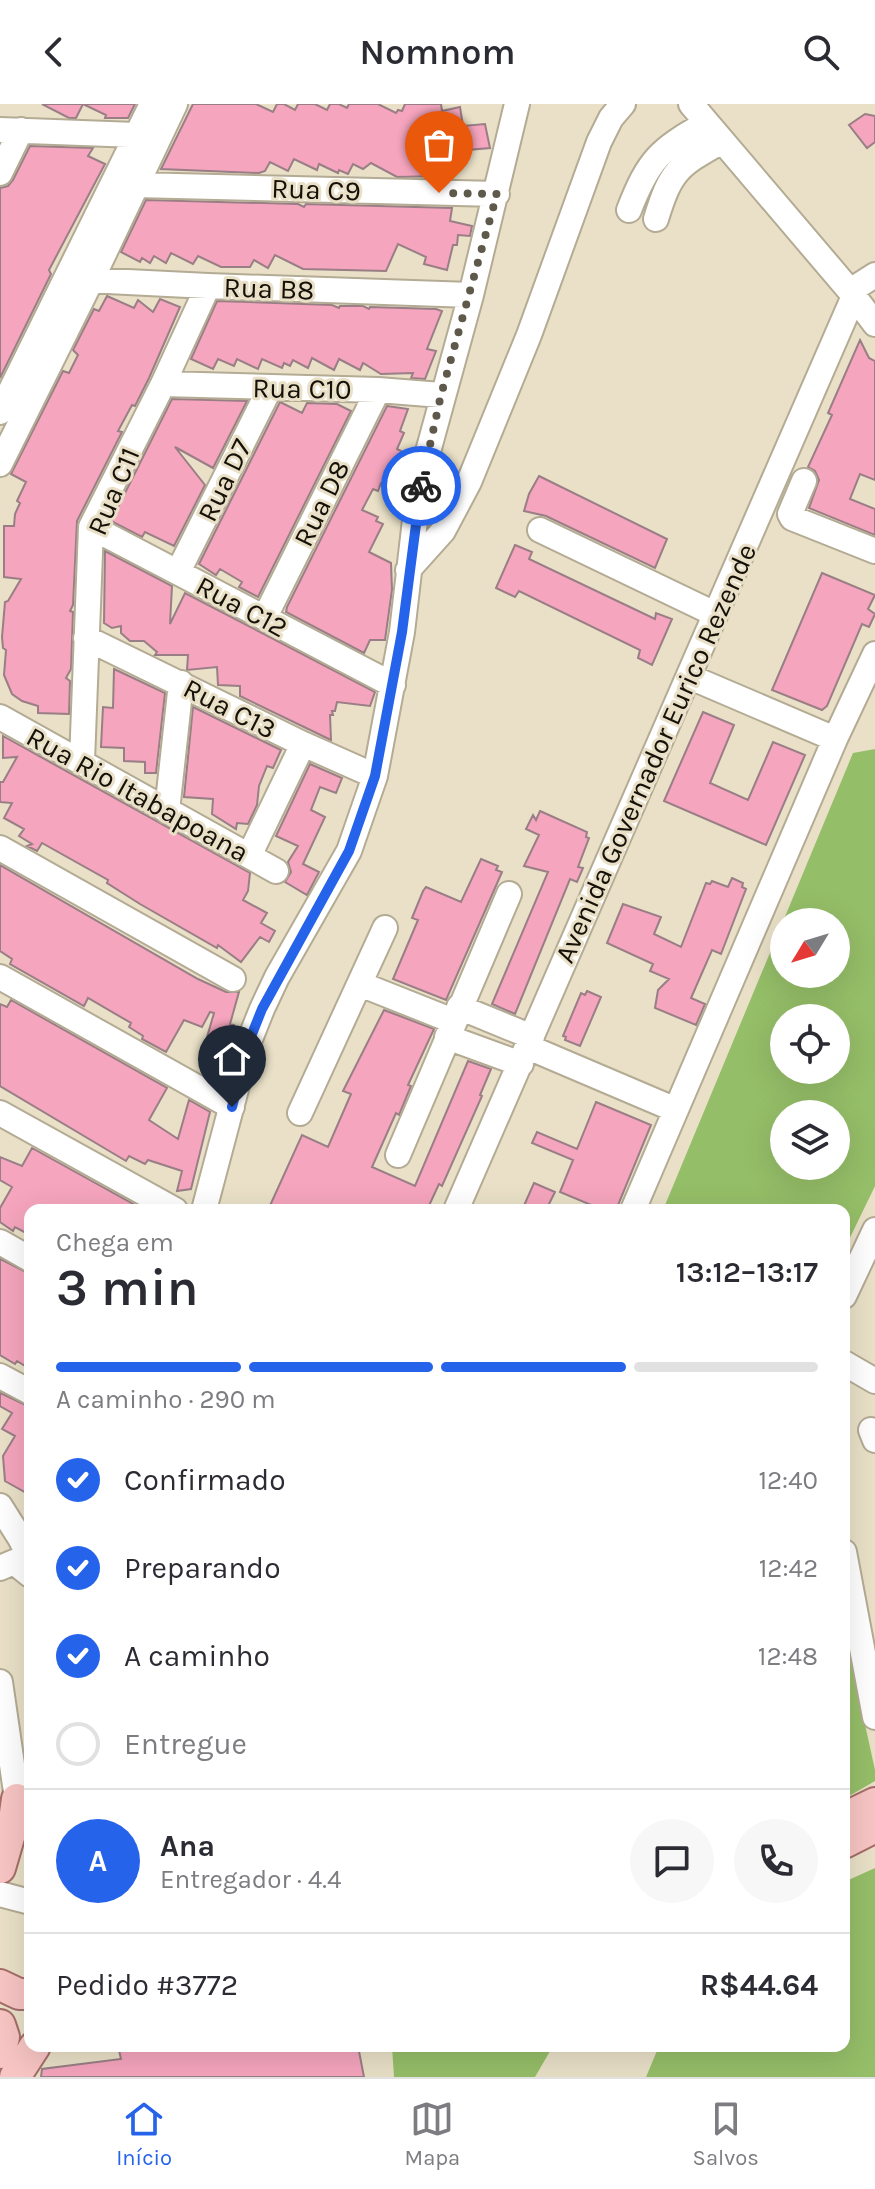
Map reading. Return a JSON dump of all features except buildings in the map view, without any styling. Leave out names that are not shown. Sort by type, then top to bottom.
[{"type":"main road","points":[[850,1815],[875,1803]]},
{"type":"main road","points":[[0,1868],[15,1809]]},
{"type":"main road","points":[[850,1840],[875,1827]]},
{"type":"main road","points":[[0,1985],[24,1994]]},
{"type":"main road","points":[[0,2025],[4,2037],[0,2053]]},
{"type":"main road","points":[[15,2077],[31,2052]]},
{"type":"street","points":[[0,464],[79,280],[136,135],[152,104]]},
{"type":"street","points":[[0,412],[136,185],[175,104]]},
{"type":"street","points":[[206,1204],[248,1044],[262,1009],[349,851],[375,776],[402,632],[408,570],[426,459],[497,194],[517,104]]},
{"type":"street","points":[[408,570],[443,531],[469,482],[518,364],[599,142],[611,118],[623,104]]},
{"type":"street","points":[[691,104],[875,324]]},
{"type":"street","points":[[0,173],[10,130],[136,135]]},
{"type":"street","points":[[629,210],[651,161],[674,142],[714,132]]},
{"type":"street","points":[[656,219],[673,173],[714,132]]},
{"type":"street","name":"Rua C9","points":[[136,185],[497,194]]},
{"type":"street","points":[[852,294],[875,275]]},
{"type":"street","name":"Rua B8","points":[[79,280],[471,295]]},
{"type":"street","name":"Rua C11","points":[[82,761],[91,527],[208,286]]},
{"type":"street","name":"Avenida Governador Eurico Rezende","points":[[459,1204],[690,677],[852,294]]},
{"type":"street","name":"Rua C10","points":[[163,384],[378,390],[441,395]]},
{"type":"street","name":"Rua D7","points":[[178,572],[270,388]]},
{"type":"street","name":"Rua D8","points":[[265,617],[378,390]]},
{"type":"street","points":[[804,481],[790,514],[792,518],[875,551]]},
{"type":"street","name":"Rua C12","points":[[91,527],[393,685]]},
{"type":"street","points":[[540,530],[715,614]]},
{"type":"street","name":"Rua C13","points":[[86,638],[375,776]]},
{"type":"street","points":[[636,1204],[835,739],[875,654]]},
{"type":"street","points":[[690,677],[835,739]]},
{"type":"street","points":[[167,811],[181,683]]},
{"type":"street","name":"Rua Rio Itabapoana","points":[[0,717],[276,871]]},
{"type":"street","points":[[249,856],[303,744]]},
{"type":"street","points":[[0,848],[233,979]]},
{"type":"street","points":[[398,1155],[509,894]]},
{"type":"street","points":[[300,1113],[385,928]]},
{"type":"street","points":[[0,977],[232,1107]]},
{"type":"street","points":[[360,984],[676,1110]]},
{"type":"street","points":[[0,1113],[164,1204]]},
{"type":"street","points":[[850,1283],[875,1230]]},
{"type":"street","points":[[0,1242],[24,1256]]},
{"type":"street","points":[[850,1366],[875,1381]]},
{"type":"street","points":[[0,1376],[24,1389]]},
{"type":"street","points":[[0,1506],[24,1546]]},
{"type":"street","points":[[0,1568],[14,1562],[24,1570]]},
{"type":"street","points":[[850,1584],[875,1717]]},
{"type":"street","points":[[0,1682],[15,1809]]},
{"type":"street","points":[[0,1894],[24,1900]]},
{"type":"green space","points":[[875,749],[875,1186],[850,1238],[850,1204],[665,1204],[770,953],[770,988],[850,988],[850,908],[789,908],[853,753]]},
{"type":"green space","points":[[850,1656],[875,1770],[875,1781],[850,1796]]},
{"type":"green space","points":[[875,1868],[875,2077],[646,2077],[656,2052],[850,2052],[850,1879]]},
{"type":"green space","points":[[392,2052],[550,2052],[535,2077],[394,2077]]},
{"type":"way so far","points":[[421,486],[441,395],[497,194],[439,193]]},
{"type":"route","points":[[232,1107],[248,1044],[262,1009],[277,977],[332,885],[363,816],[375,776],[393,685],[421,486]]}]
